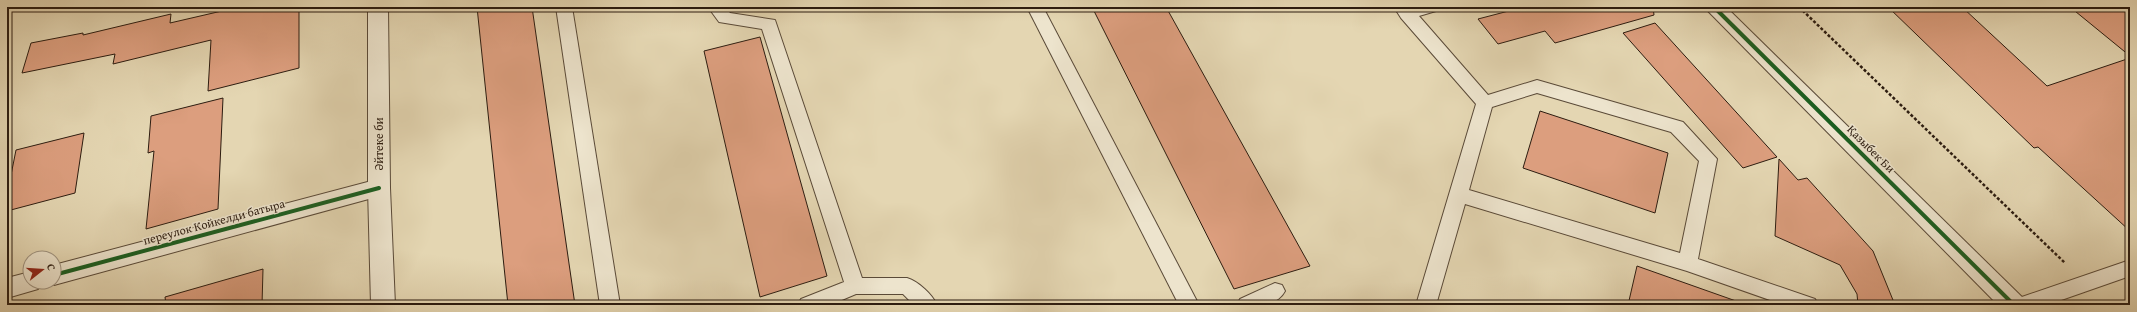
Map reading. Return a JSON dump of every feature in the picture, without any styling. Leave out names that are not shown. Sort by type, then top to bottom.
[{"type":"street","name":"Әйтеке би","points":[[378,7],[379,188],[383,305]]},
{"type":"street","name":"Қазыбек Би","points":[[1714,7],[2014,305]]},
{"type":"street","name":"переулок Койкелди батыра","points":[[62,273],[379,188]]},
{"type":"street","points":[[7,288],[22,284]]},
{"type":"lane","points":[[564,7],[610,305]]},
{"type":"lane","points":[[716,7],[725,18],[769,24],[855,286]]},
{"type":"lane","points":[[1035,7],[1189,305]]},
{"type":"lane","points":[[1404,10],[1430,7]]},
{"type":"lane","points":[[1404,10],[1485,103]]},
{"type":"lane","points":[[1485,103],[1537,86],[1677,127],[1708,159],[1688,262]]},
{"type":"lane","points":[[1426,305],[1485,103]]},
{"type":"lane","points":[[1458,194],[1688,262],[1808,305]]},
{"type":"lane","points":[[2023,305],[2130,268]]},
{"type":"lane","points":[[808,305],[855,286],[907,286],[927,305]]},
{"type":"lane","points":[[1247,305],[1275,291]]},
{"type":"path","points":[[1799,7],[2068,266]]},
{"type":"building","points":[[239,7],[299,7],[299,68],[208,91],[211,40],[113,64],[115,54],[22,73],[31,43],[83,33],[83,35],[171,14],[170,23]]},
{"type":"building","points":[[477,7],[532,7],[575,305],[508,305]]},
{"type":"building","points":[[1092,7],[1166,7],[1310,266],[1234,289]]},
{"type":"building","points":[[1524,7],[1653,7],[1654,15],[1555,43],[1545,31],[1498,44],[1478,19]]},
{"type":"building","points":[[1888,7],[1962,7],[2047,86],[2130,58],[2130,231],[2038,147],[2034,148]]},
{"type":"building","points":[[2070,7],[2130,7],[2130,56]]},
{"type":"building","points":[[1655,23],[1777,157],[1743,168],[1623,33]]},
{"type":"building","points":[[760,37],[827,276],[760,297],[704,51]]},
{"type":"building","points":[[223,98],[218,209],[146,229],[154,151],[148,153],[151,116]]},
{"type":"building","points":[[1540,111],[1668,153],[1655,213],[1523,168]]},
{"type":"building","points":[[84,133],[75,193],[7,211],[7,195],[16,150]]},
{"type":"building","points":[[1779,159],[1798,180],[1807,178],[1873,251],[1895,305],[1858,305],[1857,294],[1840,265],[1775,236]]},
{"type":"building","points":[[1637,266],[1736,301],[1736,305],[1628,305]]},
{"type":"building","points":[[263,269],[262,305],[166,305],[165,297]]},
{"type":"cycle path","points":[[1714,7],[2014,305]]},
{"type":"cycle path","points":[[62,273],[379,188]]}]
